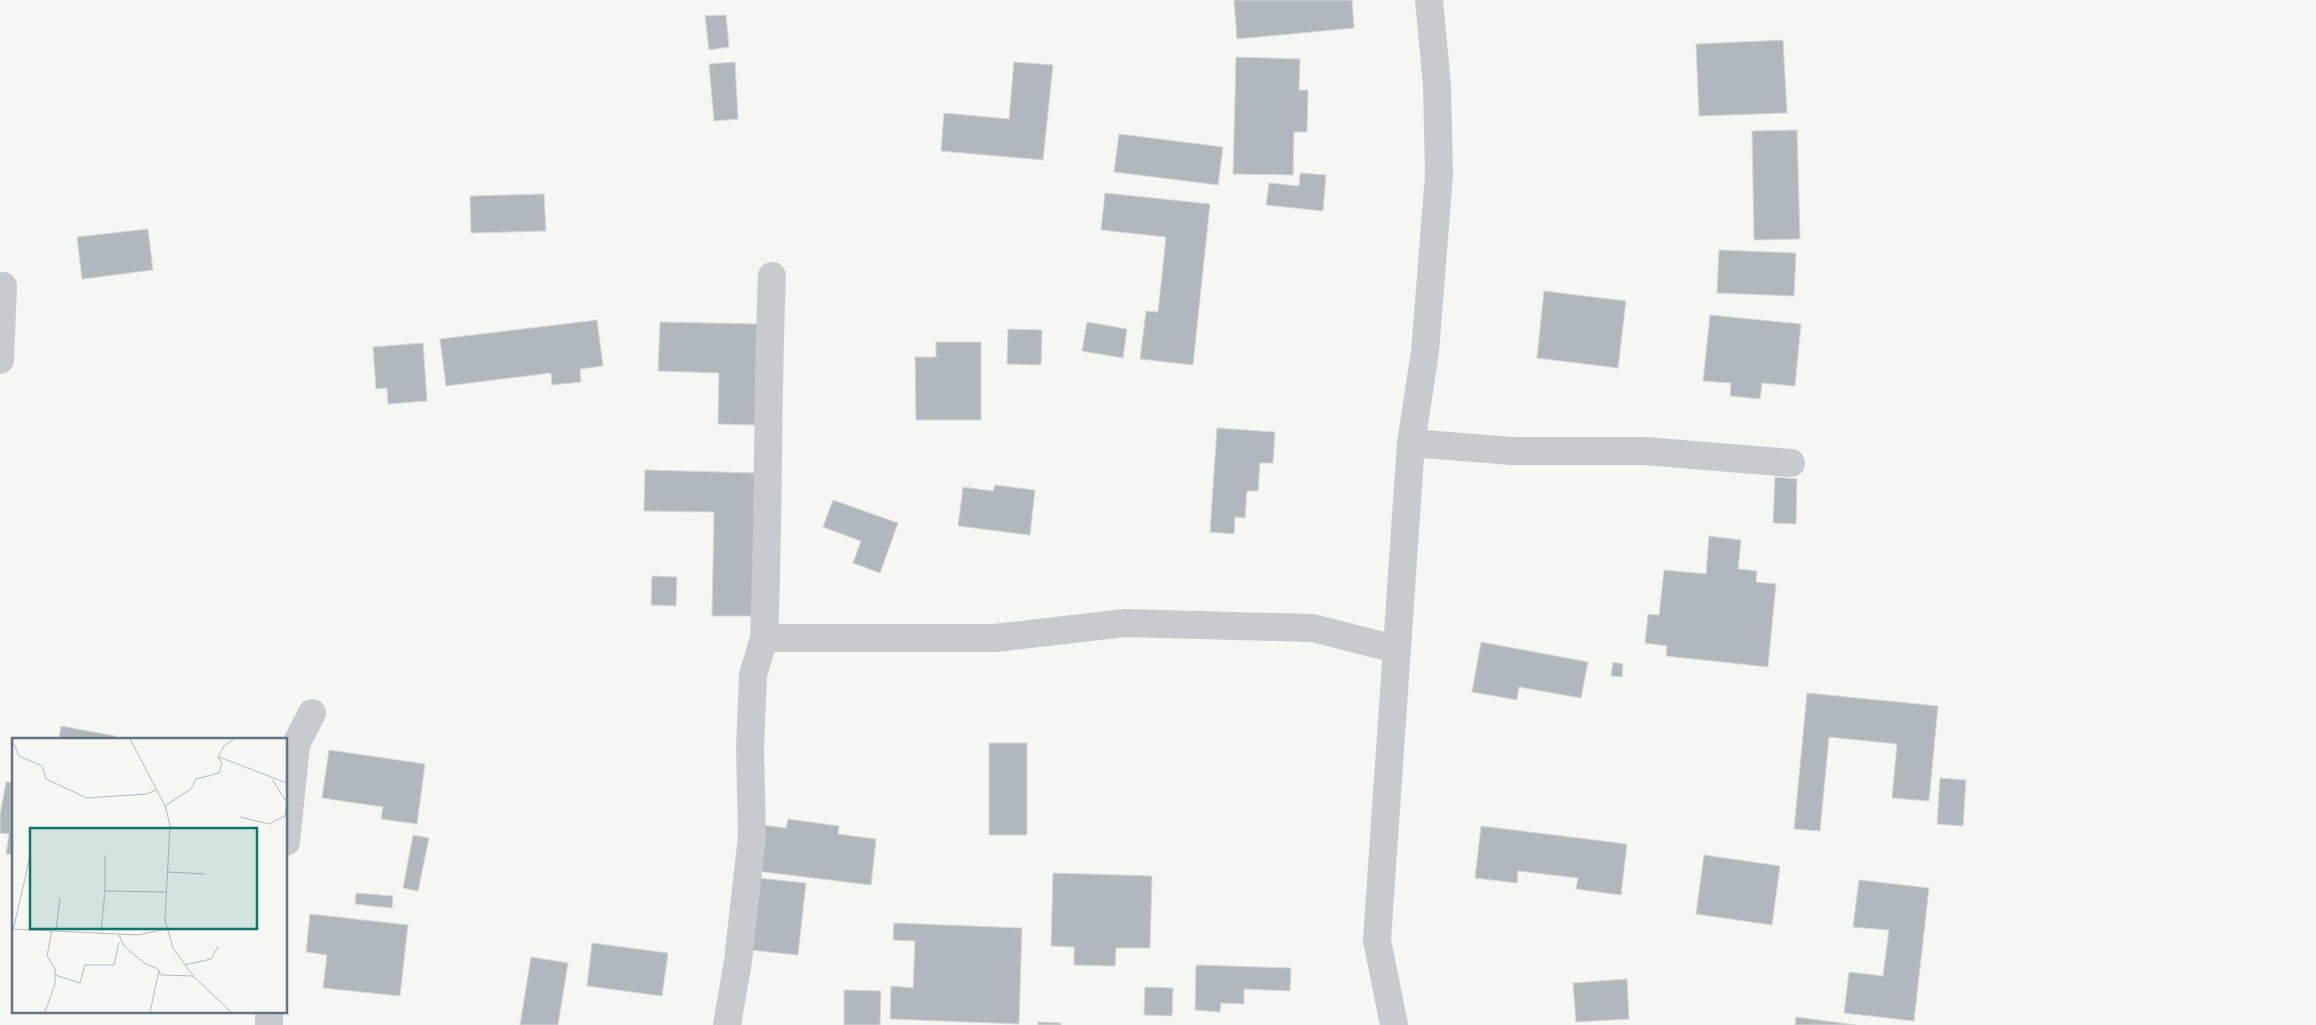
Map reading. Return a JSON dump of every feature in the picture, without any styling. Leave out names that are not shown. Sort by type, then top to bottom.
[{"type":"street","points":[[1394,1025],[1377,940],[1410,443],[1425,352],[1439,175],[1437,85],[1429,0]]},
{"type":"street","points":[[727,1025],[738,962],[752,836],[750,748],[753,675],[764,638],[769,448],[768,363],[772,276]]},
{"type":"street","points":[[0,360],[3,286]]},
{"type":"street","points":[[1410,443],[1512,451],[1645,451],[1791,463]]},
{"type":"street","points":[[764,638],[995,638],[1125,623],[1313,628],[1395,649]]},
{"type":"street","points":[[288,822],[296,744],[312,713]]},
{"type":"street","points":[[269,1012],[269,1025]]},
{"type":"building","points":[[1234,0],[1352,0],[1354,28],[1237,39]]},
{"type":"building","points":[[726,15],[729,47],[709,50],[705,16]]},
{"type":"building","points":[[1783,40],[1787,113],[1699,116],[1696,44]]},
{"type":"building","points":[[1236,57],[1300,59],[1299,90],[1308,90],[1307,132],[1294,132],[1293,175],[1233,174]]},
{"type":"building","points":[[735,62],[738,119],[714,121],[709,64]]},
{"type":"building","points":[[1014,62],[1053,65],[1043,160],[941,151],[944,113],[1009,119]]},
{"type":"building","points":[[1797,130],[1800,239],[1754,240],[1752,131]]},
{"type":"building","points":[[1119,134],[1223,147],[1218,185],[1114,172]]},
{"type":"building","points":[[1300,173],[1326,175],[1323,211],[1266,205],[1269,183],[1299,186]]},
{"type":"building","points":[[1105,193],[1210,204],[1193,365],[1140,359],[1146,311],[1158,312],[1166,237],[1101,230]]},
{"type":"building","points":[[544,194],[546,231],[471,233],[470,196]]},
{"type":"building","points":[[148,229],[153,270],[82,279],[77,237]]},
{"type":"building","points":[[1719,250],[1796,253],[1794,296],[1717,293]]},
{"type":"building","points":[[1544,291],[1626,301],[1618,368],[1537,358]]},
{"type":"building","points":[[1710,315],[1801,324],[1795,386],[1762,383],[1760,399],[1730,396],[1731,383],[1703,381]]},
{"type":"building","points":[[597,320],[603,366],[580,369],[581,382],[552,385],[551,373],[446,386],[440,339]]},
{"type":"building","points":[[660,322],[758,324],[755,425],[718,424],[719,373],[658,371]]},
{"type":"building","points":[[1087,322],[1127,329],[1123,358],[1082,351]]},
{"type":"building","points":[[1008,329],[1042,330],[1041,365],[1007,364]]},
{"type":"building","points":[[936,342],[981,342],[981,420],[916,420],[915,357],[936,357]]},
{"type":"building","points":[[423,343],[427,401],[388,404],[387,388],[376,389],[373,347]]},
{"type":"building","points":[[1217,428],[1275,432],[1273,463],[1260,463],[1258,491],[1247,491],[1245,518],[1235,517],[1234,534],[1210,532]]},
{"type":"building","points":[[645,470],[757,473],[753,616],[712,616],[714,512],[644,511]]},
{"type":"building","points":[[1775,477],[1797,479],[1796,524],[1773,523]]},
{"type":"building","points":[[995,485],[1035,490],[1030,535],[958,526],[963,487],[993,491]]},
{"type":"building","points":[[833,500],[898,523],[880,573],[853,563],[861,541],[823,527]]},
{"type":"building","points":[[1709,536],[1741,540],[1738,569],[1757,571],[1756,582],[1776,584],[1768,667],[1666,656],[1667,646],[1645,643],[1648,614],[1659,615],[1664,570],[1706,574]]},
{"type":"building","points":[[652,576],[677,577],[676,606],[651,605]]},
{"type":"building","points":[[1481,642],[1588,662],[1581,698],[1519,687],[1517,700],[1472,692]]},
{"type":"building","points":[[1613,662],[1623,664],[1622,677],[1611,676]]},
{"type":"building","points":[[1807,693],[1938,706],[1929,801],[1892,798],[1897,744],[1829,737],[1820,831],[1794,829]]},
{"type":"building","points":[[61,726],[115,736],[114,738],[59,738]]},
{"type":"building","points":[[989,743],[1027,743],[1027,835],[989,835]]},
{"type":"building","points":[[329,750],[425,764],[417,824],[381,819],[383,807],[322,798]]},
{"type":"building","points":[[1940,778],[1966,780],[1963,826],[1937,824]]},
{"type":"building","points":[[6,782],[12,783],[12,855],[6,854],[9,834],[0,833],[0,815]]},
{"type":"building","points":[[788,819],[839,826],[838,834],[876,839],[871,885],[756,871],[762,825],[786,828]]},
{"type":"building","points":[[1481,826],[1627,844],[1621,895],[1576,889],[1578,878],[1518,871],[1517,883],[1475,878]]},
{"type":"building","points":[[413,835],[429,838],[418,891],[403,888]]},
{"type":"building","points":[[1704,855],[1780,866],[1772,925],[1696,914]]},
{"type":"building","points":[[1053,873],[1152,876],[1150,948],[1116,948],[1115,966],[1074,965],[1074,947],[1051,946]]},
{"type":"building","points":[[758,878],[806,883],[798,955],[750,950]]},
{"type":"building","points":[[1859,880],[1929,888],[1914,1021],[1844,1013],[1849,972],[1883,976],[1889,930],[1853,927]]},
{"type":"building","points":[[356,893],[393,896],[392,908],[355,904]]},
{"type":"building","points":[[310,914],[408,925],[400,996],[323,988],[327,955],[306,952]]},
{"type":"building","points":[[894,923],[1022,928],[1019,1024],[890,1019],[891,986],[913,988],[915,941],[893,940]]},
{"type":"building","points":[[592,943],[668,953],[662,996],[587,986]]},
{"type":"building","points":[[531,957],[568,963],[558,1025],[520,1025]]},
{"type":"building","points":[[1196,965],[1291,968],[1290,991],[1244,989],[1244,1004],[1221,1003],[1220,1012],[1195,1010]]},
{"type":"building","points":[[1627,979],[1629,1019],[1576,1022],[1573,983]]},
{"type":"building","points":[[1145,987],[1173,988],[1172,1016],[1144,1015]]},
{"type":"building","points":[[844,990],[881,991],[880,1025],[844,1025]]},
{"type":"building","points":[[1796,1017],[1856,1025],[1795,1025]]},
{"type":"building","points":[[1038,1022],[1061,1023],[1061,1025],[1038,1025]]}]
